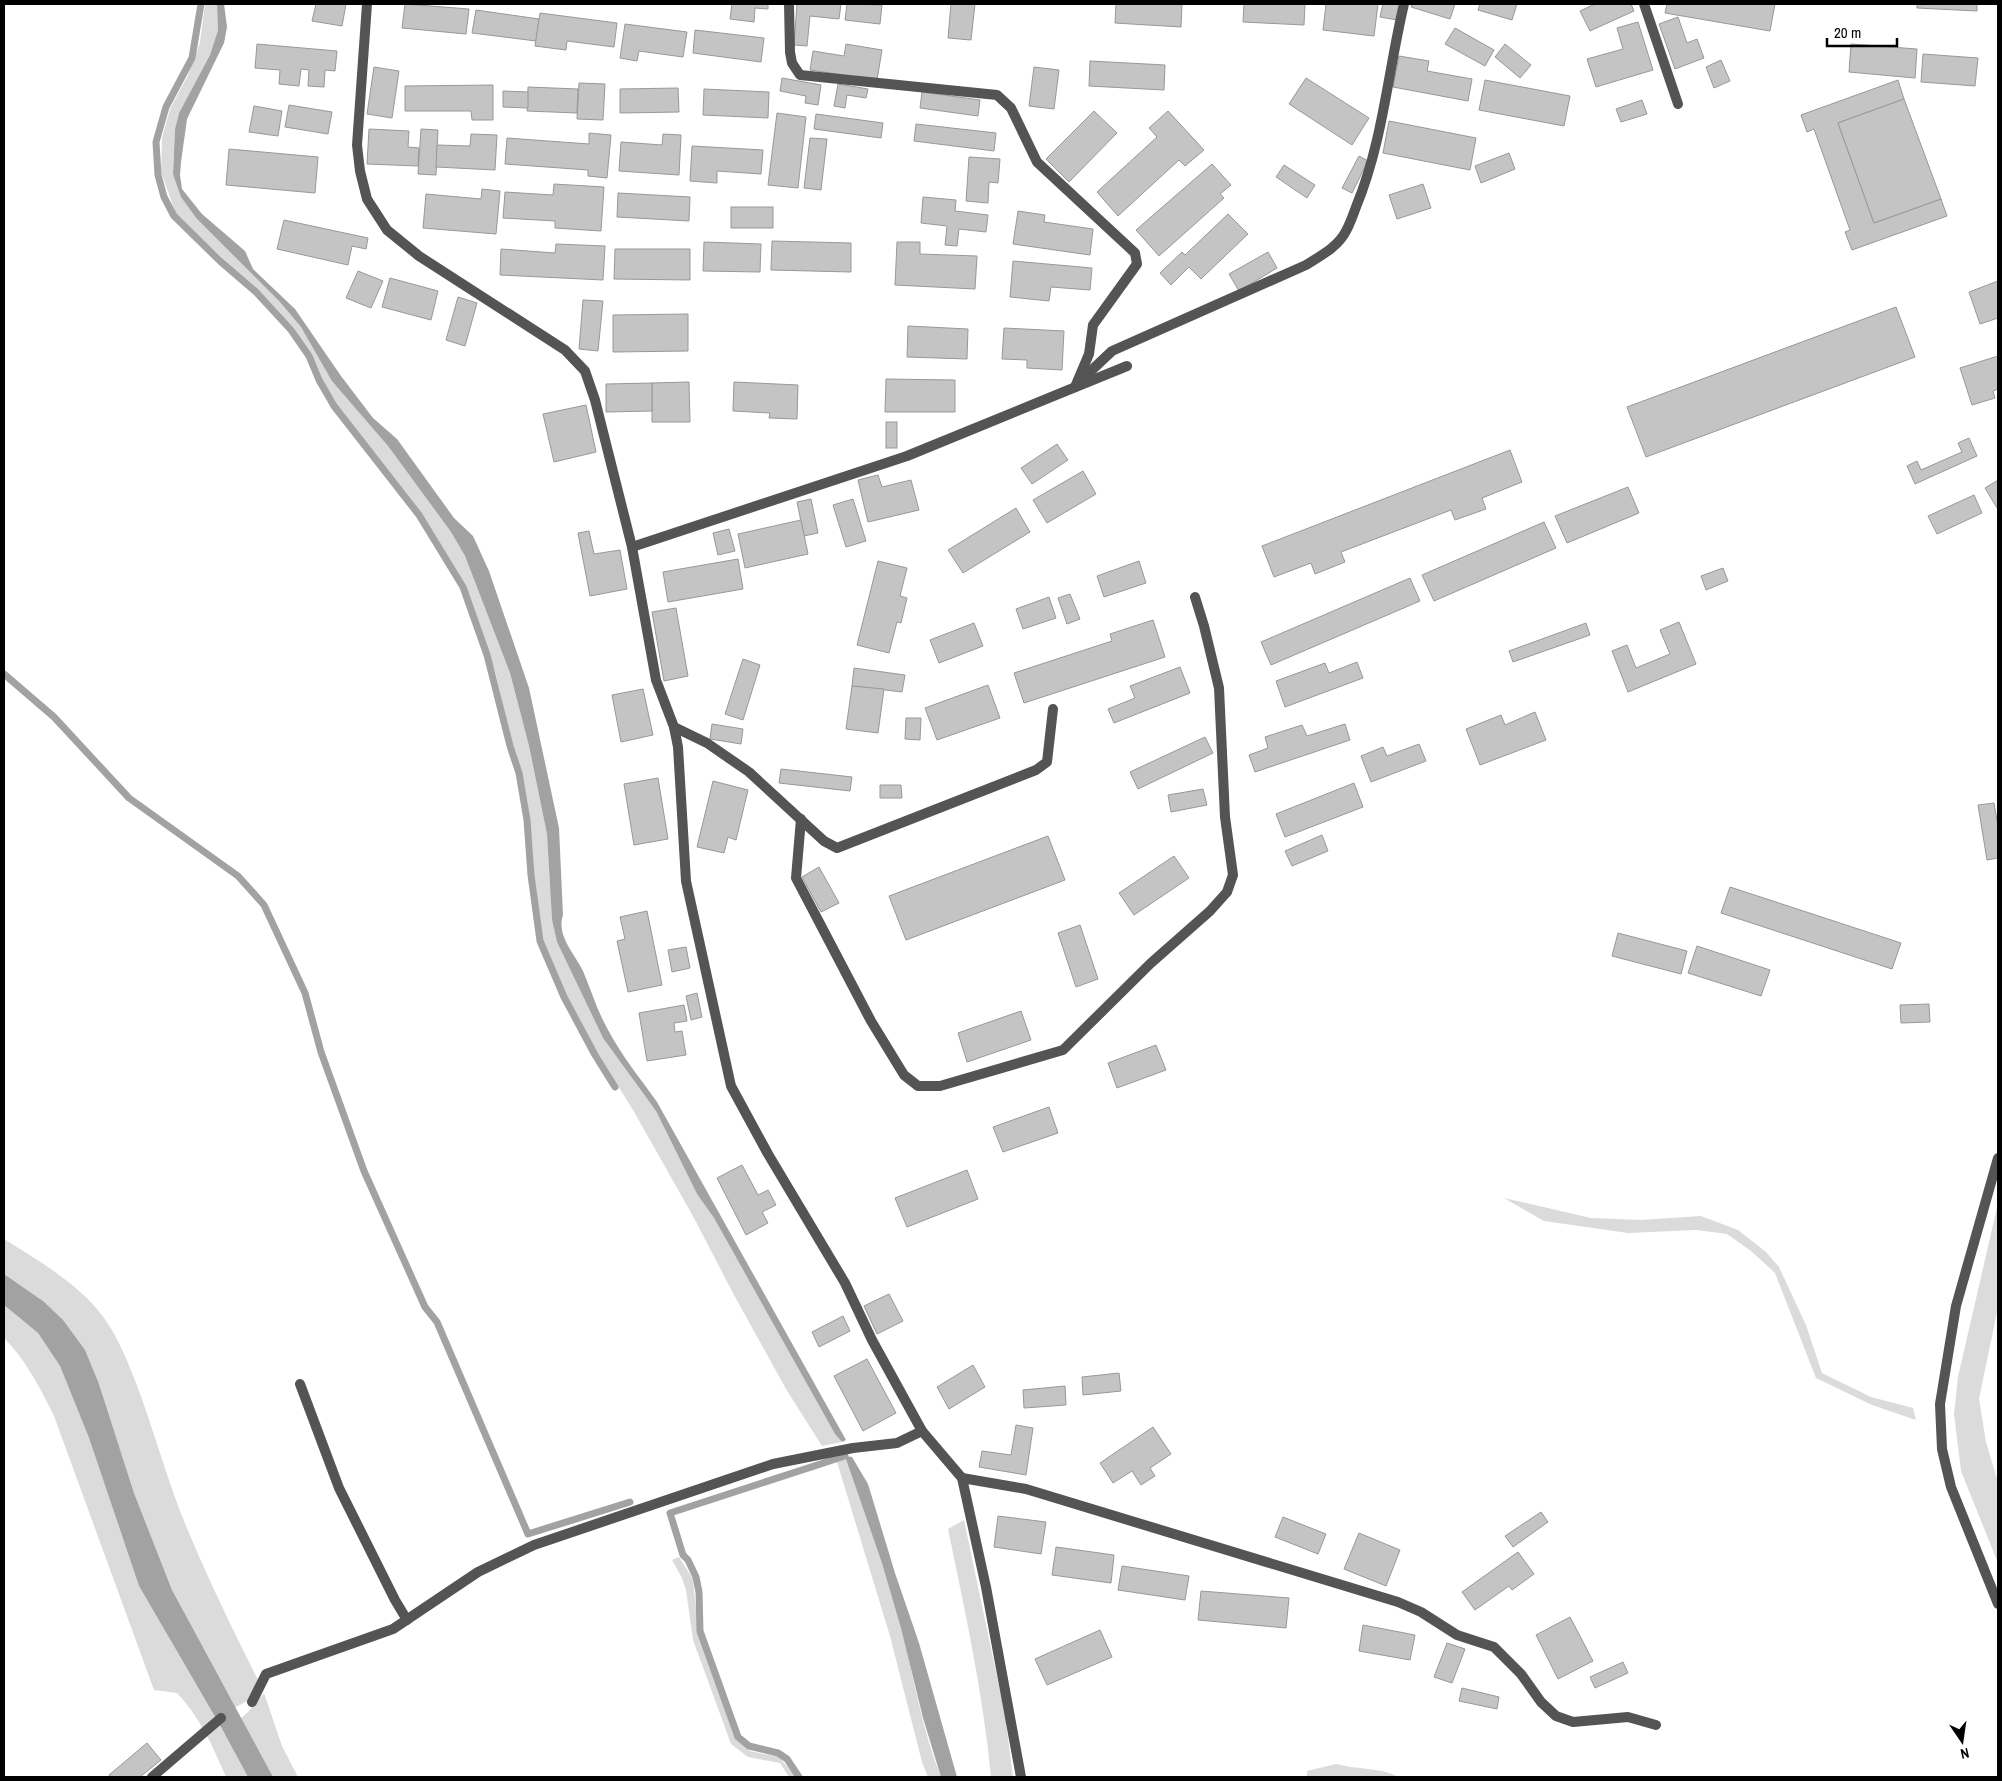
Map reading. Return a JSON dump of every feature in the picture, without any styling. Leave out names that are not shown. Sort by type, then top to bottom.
[{"type":"street","points":[[367,4],[357,145],[360,171],[367,199],[386,230],[419,256],[566,350],[585,371],[595,400],[632,547],[656,680],[674,728],[678,747],[686,881],[731,1086],[768,1154],[845,1283],[872,1340],[922,1431],[962,1478],[986,1587],[1021,1777]]},
{"type":"street","points":[[789,4],[790,52],[792,63],[800,74],[997,95],[1011,108],[1037,162],[1135,253],[1137,264],[1093,325],[1089,354],[1075,387]]},
{"type":"street","points":[[1075,387],[1112,351],[1306,266],[1330,250],[1346,233],[1368,175],[1380,127],[1404,4]]},
{"type":"street","points":[[1644,4],[1678,104]]},
{"type":"street","points":[[632,547],[907,456],[1127,366]]},
{"type":"street","points":[[800,819],[796,878],[871,1021],[904,1075],[918,1086],[940,1086],[1062,1050],[1151,963],[1210,911],[1227,892],[1233,875],[1225,817],[1219,688],[1195,597]]},
{"type":"street","points":[[674,728],[707,743],[749,772],[824,841],[837,848],[1036,770],[1047,762],[1053,709]]},
{"type":"street","points":[[1998,1158],[1956,1306],[1940,1404],[1942,1448],[1950,1486],[1998,1604]]},
{"type":"street","points":[[300,1384],[339,1488],[395,1600],[407,1620]]},
{"type":"street","points":[[252,1702],[266,1674],[393,1629],[478,1572],[534,1545],[773,1464],[840,1450],[897,1443],[922,1431]]},
{"type":"street","points":[[962,1478],[1026,1489],[1398,1602],[1421,1612],[1457,1635],[1494,1647],[1521,1674],[1541,1702],[1556,1716],[1573,1722],[1628,1717],[1656,1724]]},
{"type":"street","points":[[152,1777],[221,1718]]},
{"type":"shaded area","points":[[205,4],[217,4],[218,30],[210,55],[179,113],[175,129],[173,174],[197,219],[279,301],[301,327],[364,418],[388,446],[451,532],[465,556],[510,673],[529,746],[547,834],[552,920],[557,942],[603,1038],[656,1111],[697,1194],[714,1218],[835,1434],[842,1442],[822,1446],[786,1389],[694,1218],[633,1110],[598,1054],[557,977],[543,941],[534,876],[527,799],[521,771],[513,747],[496,675],[465,587],[421,514],[337,405],[322,380],[306,346],[294,328],[176,214],[161,172],[162,138],[170,109],[195,58],[200,42]]},
{"type":"shaded area","points":[[217,4],[224,4],[227,27],[224,43],[187,119],[180,175],[182,189],[202,214],[245,251],[253,269],[295,309],[341,376],[373,418],[397,439],[454,518],[473,536],[489,571],[529,688],[559,828],[562,930],[564,937],[583,971],[612,1038],[657,1102],[846,1440],[842,1442],[835,1434],[714,1218],[697,1194],[656,1111],[603,1038],[557,942],[552,920],[547,834],[529,746],[510,673],[465,556],[451,532],[388,446],[332,381],[301,327],[279,301],[197,219],[181,197],[173,174],[175,129],[179,113],[210,55],[218,30]]},
{"type":"shaded area","points":[[1504,1198],[1591,1218],[1641,1220],[1701,1216],[1738,1230],[1766,1252],[1779,1267],[1806,1325],[1822,1373],[1871,1397],[1913,1408],[1916,1420],[1872,1405],[1816,1378],[1775,1273],[1751,1251],[1727,1234],[1696,1230],[1628,1233],[1544,1221]]},
{"type":"shaded area","points":[[1998,1203],[1998,1307],[1979,1399],[1986,1442],[1998,1482],[1998,1563],[1961,1471],[1954,1414],[1958,1377]]},
{"type":"shaded area","points":[[4,1239],[53,1271],[87,1298],[103,1317],[120,1344],[142,1399],[174,1495],[189,1533],[258,1680],[249,1700],[234,1708],[172,1590],[134,1493],[99,1384],[43,1301],[4,1274]]},
{"type":"shaded area","points":[[4,1274],[43,1301],[63,1320],[85,1350],[99,1384],[134,1493],[172,1590],[273,1777],[248,1777],[139,1586],[89,1438],[60,1366],[38,1333],[4,1305]]},
{"type":"shaded area","points":[[4,1305],[38,1333],[60,1366],[89,1438],[139,1586],[248,1777],[226,1777],[205,1733],[185,1702],[177,1693],[154,1690],[54,1416],[26,1365],[4,1338]]},
{"type":"shaded area","points":[[845,1456],[852,1457],[868,1484],[919,1643],[957,1777],[941,1777],[923,1718],[901,1628],[882,1563]]},
{"type":"shaded area","points":[[847,1459],[870,1522],[890,1587],[902,1630],[923,1723],[941,1777],[928,1777],[922,1762],[890,1636],[837,1462]]},
{"type":"shaded area","points":[[964,1520],[1005,1715],[1013,1777],[991,1777],[978,1683],[948,1529]]},
{"type":"shaded area","points":[[679,1557],[693,1579],[698,1632],[736,1740],[750,1751],[779,1757],[796,1777],[789,1777],[780,1763],[748,1757],[731,1744],[693,1640],[686,1590],[672,1560]]},
{"type":"shaded area","points":[[264,1693],[282,1746],[298,1777],[273,1777],[240,1719]]},
{"type":"shaded area","points":[[1336,1764],[1376,1770],[1399,1777],[1307,1777],[1307,1771]]},
{"type":"building","points":[[316,4],[346,4],[342,26],[312,21]]},
{"type":"building","points":[[405,4],[469,9],[466,34],[402,28]]},
{"type":"building","points":[[732,4],[768,4],[768,9],[755,8],[754,22],[730,19]]},
{"type":"building","points":[[797,4],[841,4],[839,19],[810,16],[807,46],[794,45]]},
{"type":"building","points":[[847,4],[882,5],[880,24],[845,20]]},
{"type":"building","points":[[951,4],[975,4],[971,40],[948,38]]},
{"type":"building","points":[[1116,4],[1182,4],[1181,27],[1115,23]]},
{"type":"building","points":[[1244,4],[1305,4],[1304,25],[1243,22]]},
{"type":"building","points":[[1326,4],[1378,4],[1374,36],[1323,30]]},
{"type":"building","points":[[1383,4],[1400,4],[1397,20],[1380,17]]},
{"type":"building","points":[[1412,4],[1455,4],[1450,19],[1411,7]]},
{"type":"building","points":[[1480,4],[1517,4],[1512,20],[1478,10]]},
{"type":"building","points":[[1595,4],[1631,4],[1634,11],[1590,31],[1580,11]]},
{"type":"building","points":[[1667,4],[1775,4],[1770,31],[1665,13]]},
{"type":"building","points":[[1917,4],[1977,4],[1977,11],[1917,8]]},
{"type":"building","points":[[476,10],[539,19],[536,41],[472,33]]},
{"type":"building","points":[[540,13],[617,23],[614,47],[567,41],[566,50],[535,46]]},
{"type":"building","points":[[1678,17],[1687,43],[1697,39],[1704,58],[1675,69],[1659,24]]},
{"type":"building","points":[[1638,22],[1653,70],[1596,87],[1587,59],[1623,49],[1617,28]]},
{"type":"building","points":[[625,24],[687,32],[683,57],[639,51],[637,61],[620,58]]},
{"type":"building","points":[[1455,28],[1494,50],[1485,66],[1445,44]]},
{"type":"building","points":[[695,30],[764,38],[761,62],[693,53]]},
{"type":"building","points":[[257,44],[337,51],[335,71],[325,70],[324,87],[308,86],[309,70],[301,69],[299,86],[279,84],[280,70],[255,68]]},
{"type":"building","points":[[846,44],[882,50],[877,80],[810,70],[813,51],[844,56]]},
{"type":"building","points":[[1505,44],[1531,65],[1520,78],[1495,57]]},
{"type":"building","points":[[1851,44],[1917,49],[1915,78],[1849,72]]},
{"type":"building","points":[[1923,54],[1978,58],[1975,86],[1921,82]]},
{"type":"building","points":[[1399,56],[1429,61],[1427,71],[1472,79],[1468,101],[1393,87]]},
{"type":"building","points":[[1721,60],[1730,81],[1714,88],[1706,67]]},
{"type":"building","points":[[1090,61],[1165,65],[1164,90],[1089,86]]},
{"type":"building","points":[[374,67],[399,71],[392,118],[367,114]]},
{"type":"building","points":[[1034,67],[1059,70],[1054,109],[1029,106]]},
{"type":"building","points":[[782,78],[821,85],[818,105],[805,103],[806,96],[780,91]]},
{"type":"building","points":[[1306,78],[1369,118],[1352,145],[1289,104]]},
{"type":"building","points":[[1485,80],[1570,96],[1564,126],[1479,110]]},
{"type":"building","points":[[1898,80],[1904,99],[1838,123],[1874,223],[1941,199],[1947,216],[1852,250],[1845,232],[1850,230],[1814,129],[1807,132],[1801,115]]},
{"type":"building","points":[[579,83],[605,84],[603,120],[577,119]]},
{"type":"building","points":[[838,84],[868,89],[866,98],[847,95],[845,108],[834,106]]},
{"type":"building","points":[[493,85],[493,120],[472,120],[471,111],[405,111],[405,86]]},
{"type":"building","points":[[528,87],[578,89],[577,113],[527,111]]},
{"type":"building","points":[[678,88],[679,112],[620,113],[620,89]]},
{"type":"building","points":[[704,89],[769,92],[768,118],[703,115]]},
{"type":"building","points":[[503,91],[528,92],[528,108],[503,107]]},
{"type":"building","points":[[922,92],[980,100],[978,116],[920,108]]},
{"type":"building","points":[[1904,99],[1941,199],[1874,223],[1838,123]]},
{"type":"building","points":[[1642,100],[1647,114],[1621,122],[1616,109]]},
{"type":"building","points":[[289,105],[332,112],[328,134],[285,127]]},
{"type":"building","points":[[254,106],[282,111],[278,136],[249,132]]},
{"type":"building","points":[[1094,111],[1117,133],[1069,182],[1046,159]]},
{"type":"building","points":[[1168,111],[1204,150],[1185,166],[1179,160],[1118,216],[1097,192],[1157,137],[1149,128]]},
{"type":"building","points":[[777,113],[806,117],[798,188],[768,185]]},
{"type":"building","points":[[816,114],[883,123],[881,138],[814,129]]},
{"type":"building","points":[[1389,121],[1476,138],[1470,170],[1383,153]]},
{"type":"building","points":[[916,124],[996,133],[994,151],[914,141]]},
{"type":"building","points":[[369,129],[409,131],[408,147],[419,148],[418,166],[367,164]]},
{"type":"building","points":[[421,129],[438,130],[436,175],[418,174]]},
{"type":"building","points":[[589,133],[611,135],[607,178],[588,176],[588,170],[505,164],[507,138],[589,144]]},
{"type":"building","points":[[471,134],[497,135],[495,170],[436,167],[437,145],[470,146]]},
{"type":"building","points":[[663,134],[681,135],[679,175],[619,171],[621,142],[662,145]]},
{"type":"building","points":[[810,138],[827,139],[821,190],[804,188]]},
{"type":"building","points":[[692,146],[763,150],[761,174],[717,171],[717,183],[690,181]]},
{"type":"building","points":[[229,149],[318,157],[315,193],[226,185]]},
{"type":"building","points":[[1509,153],[1515,169],[1481,183],[1475,166]]},
{"type":"building","points":[[1359,156],[1368,161],[1352,193],[1342,188]]},
{"type":"building","points":[[969,157],[1000,159],[998,183],[989,182],[988,203],[966,201]]},
{"type":"building","points":[[1212,164],[1231,185],[1220,194],[1224,198],[1159,256],[1136,230]]},
{"type":"building","points":[[1284,165],[1315,185],[1307,198],[1276,177]]},
{"type":"building","points":[[554,184],[604,187],[601,231],[555,228],[555,221],[503,218],[505,192],[553,195]]},
{"type":"building","points":[[1423,184],[1431,208],[1397,219],[1389,195]]},
{"type":"building","points":[[482,189],[500,191],[496,234],[423,228],[426,194],[481,199]]},
{"type":"building","points":[[618,193],[690,197],[689,221],[617,217]]},
{"type":"building","points":[[923,197],[956,200],[955,211],[988,215],[986,232],[959,229],[957,246],[945,245],[947,226],[921,223]]},
{"type":"building","points":[[731,207],[773,207],[773,228],[731,228]]},
{"type":"building","points":[[1018,211],[1045,215],[1044,222],[1093,229],[1090,255],[1013,244]]},
{"type":"building","points":[[1228,214],[1248,234],[1201,279],[1189,267],[1171,285],[1160,273],[1182,252],[1185,255]]},
{"type":"building","points":[[284,220],[368,238],[366,249],[352,246],[348,265],[277,249]]},
{"type":"building","points":[[772,241],[851,243],[851,272],[771,270]]},
{"type":"building","points":[[704,242],[761,244],[760,272],[703,271]]},
{"type":"building","points":[[897,242],[920,242],[920,254],[977,256],[975,289],[895,285]]},
{"type":"building","points":[[556,244],[605,246],[603,280],[500,275],[501,249],[555,253]]},
{"type":"building","points":[[615,249],[690,249],[690,280],[614,279]]},
{"type":"building","points":[[1268,252],[1277,268],[1239,291],[1229,274]]},
{"type":"building","points":[[1013,261],[1092,268],[1090,290],[1051,287],[1049,301],[1010,297]]},
{"type":"building","points":[[358,271],[383,281],[371,308],[346,298]]},
{"type":"building","points":[[390,278],[438,291],[431,320],[382,307]]},
{"type":"building","points":[[1998,281],[1998,318],[1980,324],[1969,292]]},
{"type":"building","points":[[458,297],[477,303],[465,346],[446,340]]},
{"type":"building","points":[[583,300],[603,301],[598,351],[579,349]]},
{"type":"building","points":[[1896,307],[1915,357],[1646,457],[1627,407]]},
{"type":"building","points":[[688,314],[688,351],[613,352],[613,315]]},
{"type":"building","points":[[908,326],[968,329],[967,359],[907,357]]},
{"type":"building","points":[[1004,328],[1064,331],[1062,370],[1027,368],[1027,360],[1002,359]]},
{"type":"building","points":[[1998,356],[1998,389],[1993,391],[1995,398],[1972,405],[1960,368]]},
{"type":"building","points":[[886,379],[955,380],[955,412],[885,412]]},
{"type":"building","points":[[689,382],[690,422],[652,422],[652,383]]},
{"type":"building","points":[[734,382],[798,385],[797,419],[769,418],[770,413],[733,411]]},
{"type":"building","points":[[652,383],[652,411],[606,412],[606,384]]},
{"type":"building","points":[[586,405],[596,452],[554,462],[543,414]]},
{"type":"building","points":[[886,422],[897,422],[897,448],[886,448]]},
{"type":"building","points":[[1969,438],[1977,456],[1915,484],[1907,466],[1917,461],[1921,470],[1962,452],[1958,443]]},
{"type":"building","points":[[1057,444],[1068,460],[1032,484],[1021,468]]},
{"type":"building","points":[[1510,450],[1522,482],[1482,498],[1486,509],[1455,520],[1451,510],[1341,552],[1345,562],[1315,574],[1311,563],[1274,577],[1262,546]]},
{"type":"building","points":[[1083,471],[1096,494],[1047,523],[1033,500]]},
{"type":"building","points":[[878,475],[882,487],[911,480],[919,510],[868,522],[858,480]]},
{"type":"building","points":[[1998,480],[1998,507],[1997,508],[1985,488]]},
{"type":"building","points":[[1628,487],[1639,513],[1567,543],[1555,516]]},
{"type":"building","points":[[1974,495],[1982,513],[1937,534],[1928,516]]},
{"type":"building","points":[[811,499],[818,533],[804,536],[797,502]]},
{"type":"building","points":[[853,499],[866,541],[846,547],[833,505]]},
{"type":"building","points":[[1016,508],[1030,532],[963,573],[948,550]]},
{"type":"building","points":[[801,520],[808,554],[745,568],[738,534]]},
{"type":"building","points":[[1544,522],[1556,548],[1434,601],[1422,575]]},
{"type":"building","points":[[729,529],[735,551],[718,555],[713,533]]},
{"type":"building","points":[[589,531],[594,554],[620,550],[627,589],[590,596],[578,533]]},
{"type":"building","points":[[738,559],[743,589],[668,602],[663,572]]},
{"type":"building","points":[[878,561],[907,568],[900,596],[907,598],[901,623],[897,622],[889,653],[857,645]]},
{"type":"building","points":[[1139,561],[1146,583],[1104,597],[1097,576]]},
{"type":"building","points":[[1723,568],[1728,581],[1706,590],[1701,576]]},
{"type":"building","points":[[1410,578],[1420,601],[1271,665],[1261,642]]},
{"type":"building","points":[[1070,594],[1080,619],[1067,624],[1058,598]]},
{"type":"building","points":[[1049,597],[1056,618],[1023,629],[1016,609]]},
{"type":"building","points":[[676,608],[688,676],[664,681],[652,612]]},
{"type":"building","points":[[1153,620],[1165,657],[1024,703],[1014,673],[1112,641],[1110,634]]},
{"type":"building","points":[[1679,622],[1696,664],[1628,692],[1612,651],[1627,645],[1636,668],[1670,654],[1660,630]]},
{"type":"building","points":[[974,623],[983,646],[939,663],[930,640]]},
{"type":"building","points":[[1586,623],[1590,635],[1513,662],[1509,651]]},
{"type":"building","points":[[743,659],[760,665],[743,720],[725,714]]},
{"type":"building","points":[[1357,662],[1363,678],[1285,707],[1276,681],[1325,663],[1329,673]]},
{"type":"building","points":[[1180,667],[1190,693],[1114,723],[1108,709],[1135,698],[1130,686]]},
{"type":"building","points":[[854,668],[905,675],[902,692],[852,686]]},
{"type":"building","points":[[988,685],[1000,718],[937,740],[925,708]]},
{"type":"building","points":[[852,686],[884,689],[878,733],[846,729]]},
{"type":"building","points":[[643,689],[653,735],[621,742],[612,695]]},
{"type":"building","points":[[1535,712],[1546,740],[1480,765],[1466,729],[1501,715],[1505,725]]},
{"type":"building","points":[[906,718],[921,718],[920,740],[905,739]]},
{"type":"building","points":[[712,724],[743,729],[741,744],[710,739]]},
{"type":"building","points":[[1345,724],[1350,740],[1255,772],[1249,755],[1268,748],[1265,737],[1302,725],[1307,736]]},
{"type":"building","points":[[1205,737],[1213,753],[1138,789],[1130,772]]},
{"type":"building","points":[[1419,744],[1426,761],[1371,782],[1361,756],[1383,747],[1387,756]]},
{"type":"building","points":[[781,769],[852,777],[850,791],[779,783]]},
{"type":"building","points":[[658,778],[668,839],[634,845],[624,784]]},
{"type":"building","points":[[713,781],[748,790],[736,840],[728,837],[724,853],[697,847]]},
{"type":"building","points":[[1354,783],[1363,807],[1285,837],[1276,814]]},
{"type":"building","points":[[880,785],[901,785],[902,798],[880,798]]},
{"type":"building","points":[[1203,789],[1207,805],[1171,812],[1168,795]]},
{"type":"building","points":[[1994,803],[1998,826],[1998,858],[1987,860],[1978,805]]},
{"type":"building","points":[[1322,835],[1328,851],[1292,866],[1285,851]]},
{"type":"building","points":[[1048,836],[1065,880],[906,940],[889,896]]},
{"type":"building","points":[[1174,856],[1189,878],[1134,915],[1119,893]]},
{"type":"building","points":[[819,867],[839,903],[821,912],[802,877]]},
{"type":"building","points":[[1730,887],[1901,943],[1892,969],[1721,913]]},
{"type":"building","points":[[647,911],[662,985],[628,992],[617,941],[625,939],[620,917]]},
{"type":"building","points":[[1080,925],[1098,979],[1076,987],[1058,933]]},
{"type":"building","points":[[1618,933],[1687,951],[1681,974],[1612,956]]},
{"type":"building","points":[[1697,946],[1770,970],[1761,996],[1688,973]]},
{"type":"building","points":[[686,947],[690,968],[672,972],[668,950]]},
{"type":"building","points":[[697,993],[702,1017],[691,1020],[686,996]]},
{"type":"building","points":[[1929,1004],[1930,1022],[1901,1023],[1900,1005]]},
{"type":"building","points":[[684,1005],[687,1021],[674,1023],[675,1032],[682,1031],[686,1055],[647,1061],[639,1013]]},
{"type":"building","points":[[1021,1011],[1031,1040],[967,1062],[958,1033]]},
{"type":"building","points":[[1156,1045],[1166,1070],[1117,1088],[1108,1063]]},
{"type":"building","points":[[1049,1107],[1058,1133],[1003,1152],[993,1127]]},
{"type":"building","points":[[742,1165],[758,1195],[768,1190],[776,1205],[762,1212],[768,1223],[746,1235],[717,1178]]},
{"type":"building","points":[[967,1170],[978,1199],[907,1227],[895,1198]]},
{"type":"building","points":[[889,1294],[903,1321],[877,1334],[864,1306]]},
{"type":"building","points":[[843,1316],[850,1331],[819,1347],[812,1332]]},
{"type":"building","points":[[867,1359],[896,1413],[863,1431],[834,1376]]},
{"type":"building","points":[[973,1365],[985,1387],[949,1409],[937,1387]]},
{"type":"building","points":[[1119,1373],[1121,1391],[1083,1395],[1082,1377]]},
{"type":"building","points":[[1065,1386],[1066,1405],[1024,1408],[1023,1390]]},
{"type":"building","points":[[1016,1425],[1033,1428],[1026,1475],[979,1467],[982,1451],[1011,1455]]},
{"type":"building","points":[[1153,1427],[1171,1454],[1150,1468],[1155,1476],[1141,1485],[1132,1471],[1113,1483],[1100,1463]]},
{"type":"building","points":[[1541,1512],[1548,1522],[1513,1547],[1505,1536]]},
{"type":"building","points":[[998,1516],[1046,1522],[1041,1554],[994,1547]]},
{"type":"building","points":[[1283,1517],[1326,1534],[1318,1554],[1275,1537]]},
{"type":"building","points":[[1359,1533],[1400,1550],[1386,1586],[1344,1569]]},
{"type":"building","points":[[1056,1547],[1114,1555],[1111,1583],[1052,1575]]},
{"type":"building","points":[[1518,1552],[1534,1574],[1512,1590],[1509,1586],[1475,1610],[1462,1592]]},
{"type":"building","points":[[1122,1566],[1189,1576],[1185,1600],[1118,1590]]},
{"type":"building","points":[[1201,1591],[1289,1598],[1286,1628],[1198,1620]]},
{"type":"building","points":[[1570,1617],[1593,1661],[1558,1679],[1536,1635]]},
{"type":"building","points":[[1363,1625],[1415,1635],[1410,1660],[1359,1651]]},
{"type":"building","points":[[1100,1630],[1112,1657],[1047,1685],[1035,1659]]},
{"type":"building","points":[[1447,1643],[1465,1649],[1452,1683],[1434,1677]]},
{"type":"building","points":[[1623,1662],[1628,1673],[1595,1688],[1590,1677]]},
{"type":"building","points":[[1462,1688],[1499,1697],[1497,1709],[1459,1701]]},
{"type":"building","points":[[147,1743],[161,1760],[140,1777],[110,1777],[109,1775]]},
{"type":"waterway","points":[[201,4],[192,58],[166,107],[156,142],[158,175],[164,197],[174,216],[220,261],[256,292],[291,330],[309,356],[319,380],[334,406],[419,515],[463,587],[487,655],[510,746],[519,773],[527,820],[531,875],[540,941],[564,997],[595,1055],[615,1087]]},
{"type":"waterway","points":[[4,674],[54,717],[129,798],[238,876],[264,905],[305,993],[321,1052],[364,1171],[425,1307],[437,1322],[528,1534],[630,1502]]},
{"type":"waterway","points":[[799,1777],[787,1759],[778,1753],[749,1746],[738,1737],[700,1631],[699,1592],[696,1577],[688,1560],[683,1555],[670,1513],[845,1456]]}]
